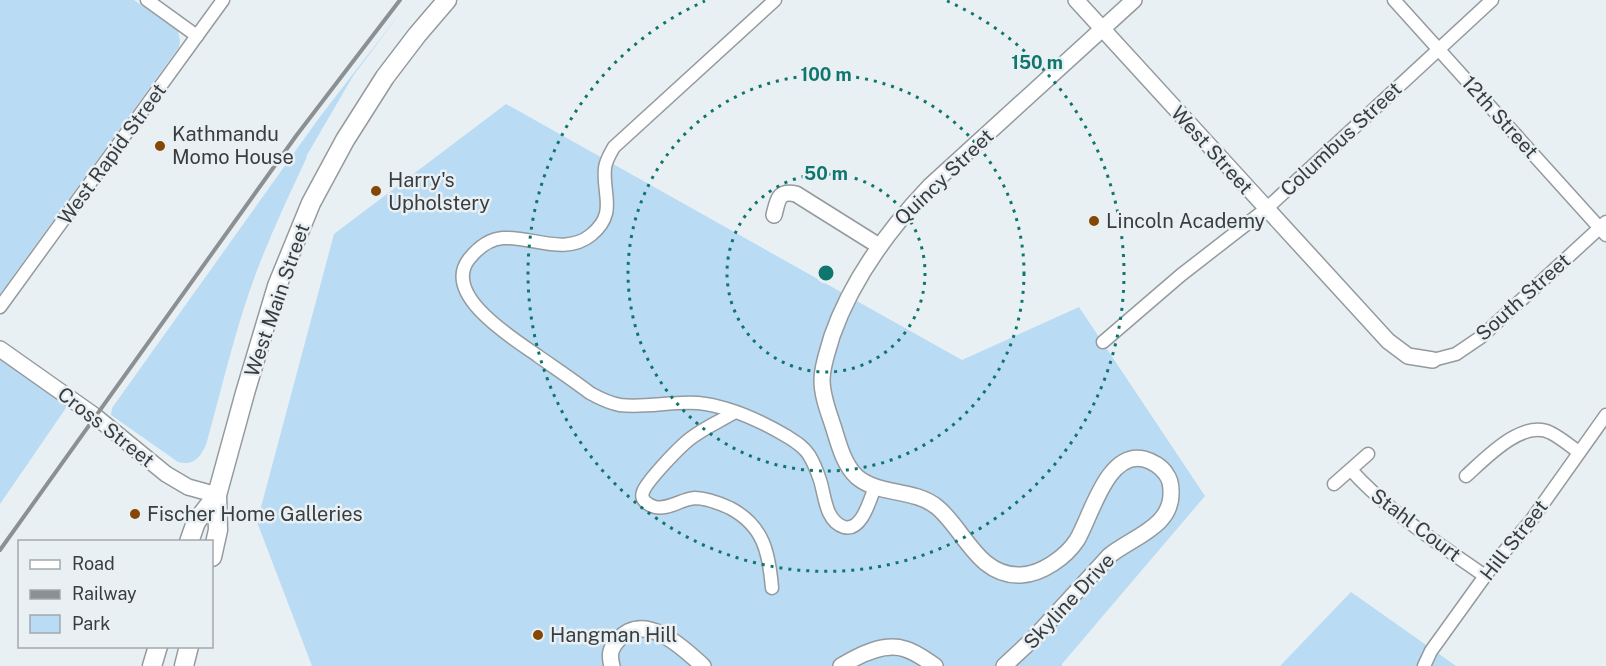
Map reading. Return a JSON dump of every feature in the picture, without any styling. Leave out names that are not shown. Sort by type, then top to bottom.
[{"type":"main road","name":"West Main Street","points":[[213,552],[218,530],[217,495],[244,393],[277,286],[311,203],[345,140],[385,77],[447,0]]},
{"type":"main road","name":"West Main Street","points":[[190,540],[196,522],[217,495]]},
{"type":"main road","points":[[152,666],[157,648]]},
{"type":"main road","points":[[164,666],[168,648]]},
{"type":"main road","points":[[184,666],[188,648]]},
{"type":"street","points":[[147,0],[197,36]]},
{"type":"street","name":"West Rapid Street","points":[[0,307],[222,0]]},
{"type":"street","points":[[775,0],[626,135],[608,156],[605,168],[607,208],[604,219],[594,233],[579,242],[567,245],[500,238],[480,247],[464,265],[462,276],[474,303],[498,328],[590,393],[604,400],[619,405],[695,403],[711,405],[735,412],[799,444],[814,464],[827,507],[833,520],[840,526],[848,528],[857,524],[863,516],[875,487]]},
{"type":"street","name":"West Street","points":[[1076,0],[1388,341],[1408,356],[1432,360]]},
{"type":"street","name":"Quincy Street","points":[[875,487],[856,476],[846,462],[828,410],[822,381],[826,356],[838,319],[852,290],[879,246],[901,217],[930,186],[1134,0]]},
{"type":"street","name":"12th Street","points":[[1394,0],[1604,228]]},
{"type":"street","name":"Columbus Street","points":[[1103,342],[1181,275],[1266,209],[1492,0]]},
{"type":"street","points":[[774,215],[781,195],[788,192],[796,194],[879,246]]},
{"type":"street","name":"South Street","points":[[1432,360],[1456,354],[1481,337],[1604,228]]},
{"type":"street","name":"Cross Street","points":[[0,349],[95,417],[166,474],[188,487],[217,495]]},
{"type":"street","points":[[735,412],[685,442],[650,482],[643,492],[643,498],[645,503],[664,508],[684,500],[706,499],[744,516],[752,523],[766,547],[771,588]]},
{"type":"street","name":"Hill Street","points":[[1424,666],[1431,651],[1485,576],[1530,522],[1606,415]]},
{"type":"street","points":[[1466,476],[1512,437],[1534,431],[1550,432],[1579,452]]},
{"type":"street","points":[[1334,484],[1368,454]]},
{"type":"street","name":"Skyline Drive","points":[[875,487],[921,497],[934,504],[951,521],[977,556],[992,567],[1007,573],[1022,575],[1053,563],[1068,551],[1077,540],[1102,487],[1110,474],[1119,466],[1129,460],[1141,458],[1159,466],[1166,473],[1171,484],[1172,500],[1167,512],[1156,526],[1109,556],[1033,639],[1004,666]]},
{"type":"street","name":"Stahl Court","points":[[1351,470],[1373,494],[1397,514],[1485,576]]},
{"type":"street","points":[[612,666],[610,655],[614,644],[621,636],[642,629],[665,635],[704,666]]},
{"type":"street","points":[[841,666],[856,657],[882,648],[893,647],[905,648],[935,666]]},
{"type":"green space","points":[[0,0],[134,0],[178,31],[180,41],[179,47],[0,294]]},
{"type":"green space","points":[[404,8],[353,76],[307,155],[248,294],[206,445],[201,454],[192,462],[178,462],[111,415],[112,408],[319,118]]},
{"type":"green space","points":[[506,104],[962,360],[1079,307],[1205,496],[1062,666],[312,666],[257,522],[334,234]]},
{"type":"green space","points":[[0,358],[68,405],[0,504]]},
{"type":"green space","points":[[1351,592],[1456,666],[1280,666]]},
{"type":"railway","points":[[0,550],[296,136],[400,0]]},
{"type":"place","name":"Kathmandu Momo House","points":[[160,146]]},
{"type":"place","name":"Harry's Upholstery","points":[[376,191]]},
{"type":"place","name":"Lincoln Academy","points":[[1094,221]]},
{"type":"place","name":"Fischer Home Galleries","points":[[135,514]]},
{"type":"place","name":"Hangman Hill","points":[[538,635]]}]
